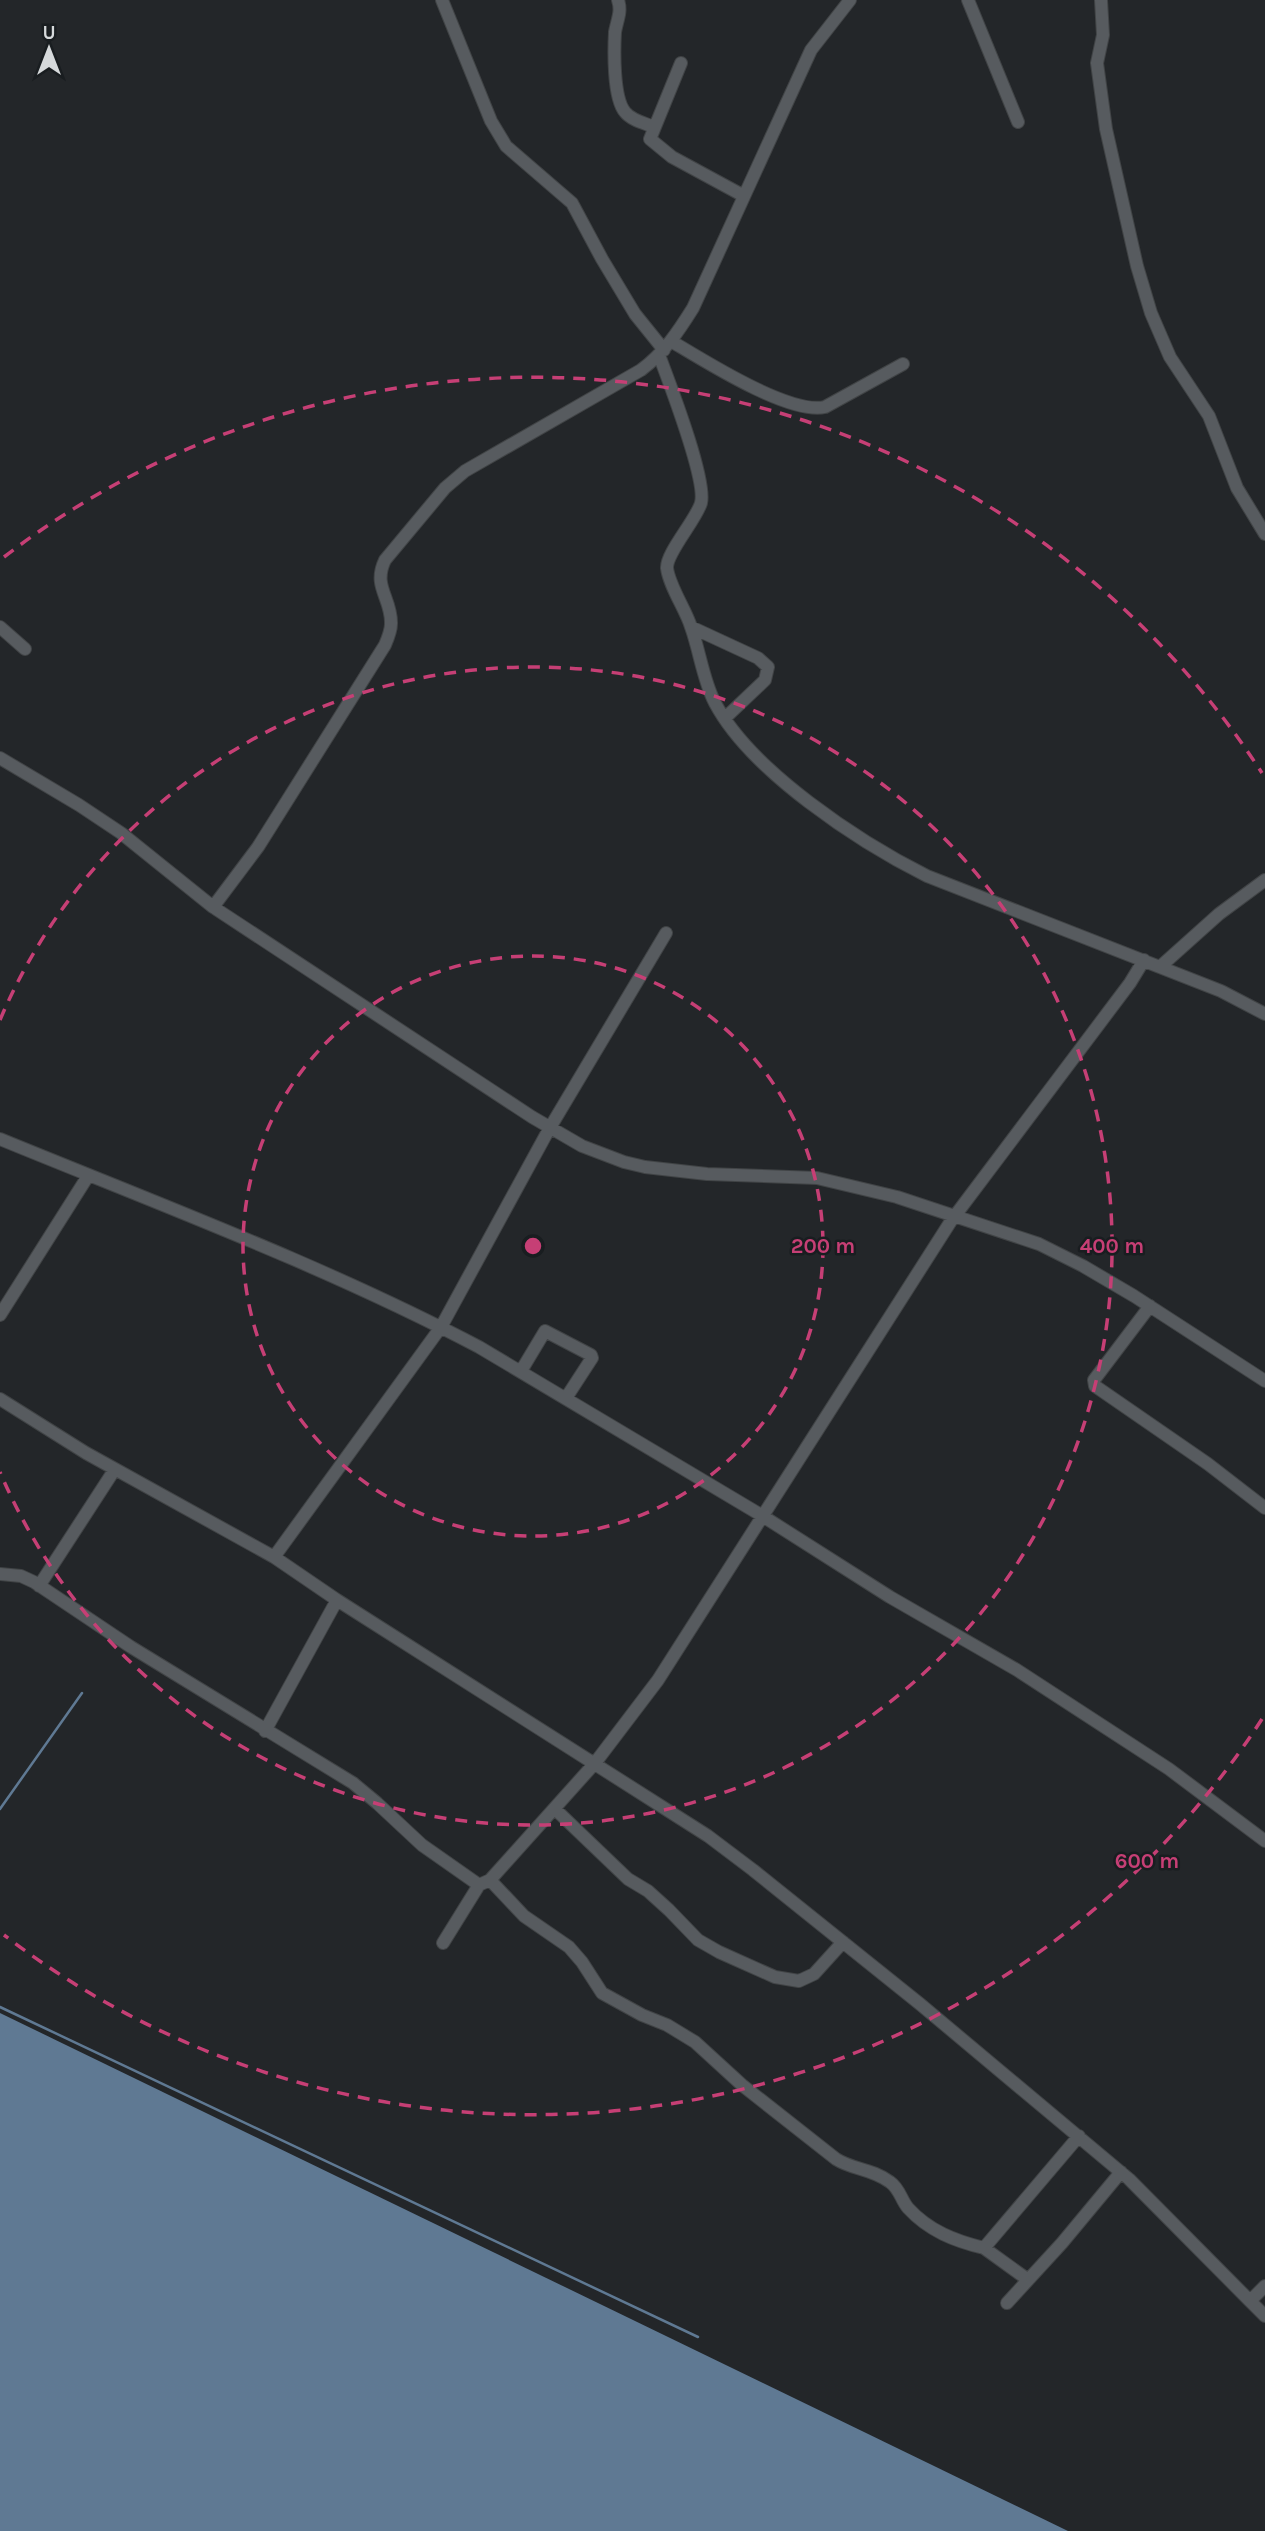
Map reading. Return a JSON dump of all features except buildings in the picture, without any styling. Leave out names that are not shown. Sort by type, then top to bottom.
[{"type":"street","points":[[442,0],[491,121],[501,139],[522,162],[576,208],[628,303],[665,349],[702,494],[698,511],[667,565],[668,572],[691,627],[710,691],[725,718],[773,773],[860,838],[894,859],[927,876],[1221,991],[1265,1014]]},
{"type":"street","points":[[618,0],[620,13],[616,29],[615,62],[621,107],[629,117],[654,127]]},
{"type":"street","points":[[214,907],[258,847],[385,645],[391,623],[380,582],[381,569],[397,544],[450,482],[465,471],[641,370],[665,349],[693,308],[811,50],[850,0]]},
{"type":"street","points":[[968,0],[1018,122]]},
{"type":"street","points":[[1101,0],[1103,35],[1097,63],[1104,117],[1151,313],[1170,357],[1209,416],[1237,488],[1265,534]]},
{"type":"street","points":[[681,63],[650,139],[654,145],[672,157],[744,195]]},
{"type":"street","points":[[665,349],[788,401],[813,408],[825,407],[903,364]]},
{"type":"street","points":[[0,626],[25,649]]},
{"type":"street","points":[[691,627],[758,658],[768,667],[765,680],[725,718]]},
{"type":"street","points":[[0,758],[121,833],[214,907],[550,1128],[582,1146],[645,1167],[707,1174],[817,1178],[897,1197],[1049,1248],[1150,1306],[1265,1381]]},
{"type":"street","points":[[1160,967],[1219,914],[1265,880]]},
{"type":"street","points":[[274,1557],[441,1327],[550,1128],[666,933]]},
{"type":"street","points":[[443,1943],[485,1882],[556,1810],[596,1763],[658,1680],[954,1216],[1130,983],[1144,960]]},
{"type":"street","points":[[0,1139],[204,1222],[441,1327],[521,1371],[890,1597],[1064,1699],[1179,1777],[1265,1841]]},
{"type":"street","points":[[0,1315],[88,1176]]},
{"type":"street","points":[[1150,1306],[1094,1380],[1094,1385],[1208,1464],[1265,1508]]},
{"type":"street","points":[[521,1371],[544,1331],[589,1354],[592,1357],[566,1398]]},
{"type":"street","points":[[0,1399],[115,1469],[274,1557],[337,1601],[708,1836],[843,1942],[1121,2172],[1265,2316]]},
{"type":"street","points":[[39,1586],[115,1469]]},
{"type":"street","points":[[0,1574],[27,1578],[265,1731],[353,1783],[422,1845],[485,1882],[524,1916],[569,1947],[607,1997],[667,2025],[695,2042],[742,2085],[836,2159],[847,2165],[870,2170],[894,2185],[910,2210],[941,2234],[984,2248],[1027,2279]]},
{"type":"street","points":[[265,1731],[337,1601]]},
{"type":"street","points":[[556,1810],[628,1879],[648,1891],[669,1910],[698,1940],[719,1952],[775,1977],[799,1981],[814,1974],[843,1942]]},
{"type":"street","points":[[984,2248],[1079,2136]]},
{"type":"street","points":[[1007,2303],[1121,2172]]},
{"type":"street","points":[[1250,2301],[1265,2286]]},
{"type":"water","points":[[0,2013],[1068,2531],[0,2531]]},
{"type":"waterway","points":[[0,1809],[82,1693]]},
{"type":"waterway","points":[[0,2007],[698,2337]]}]
